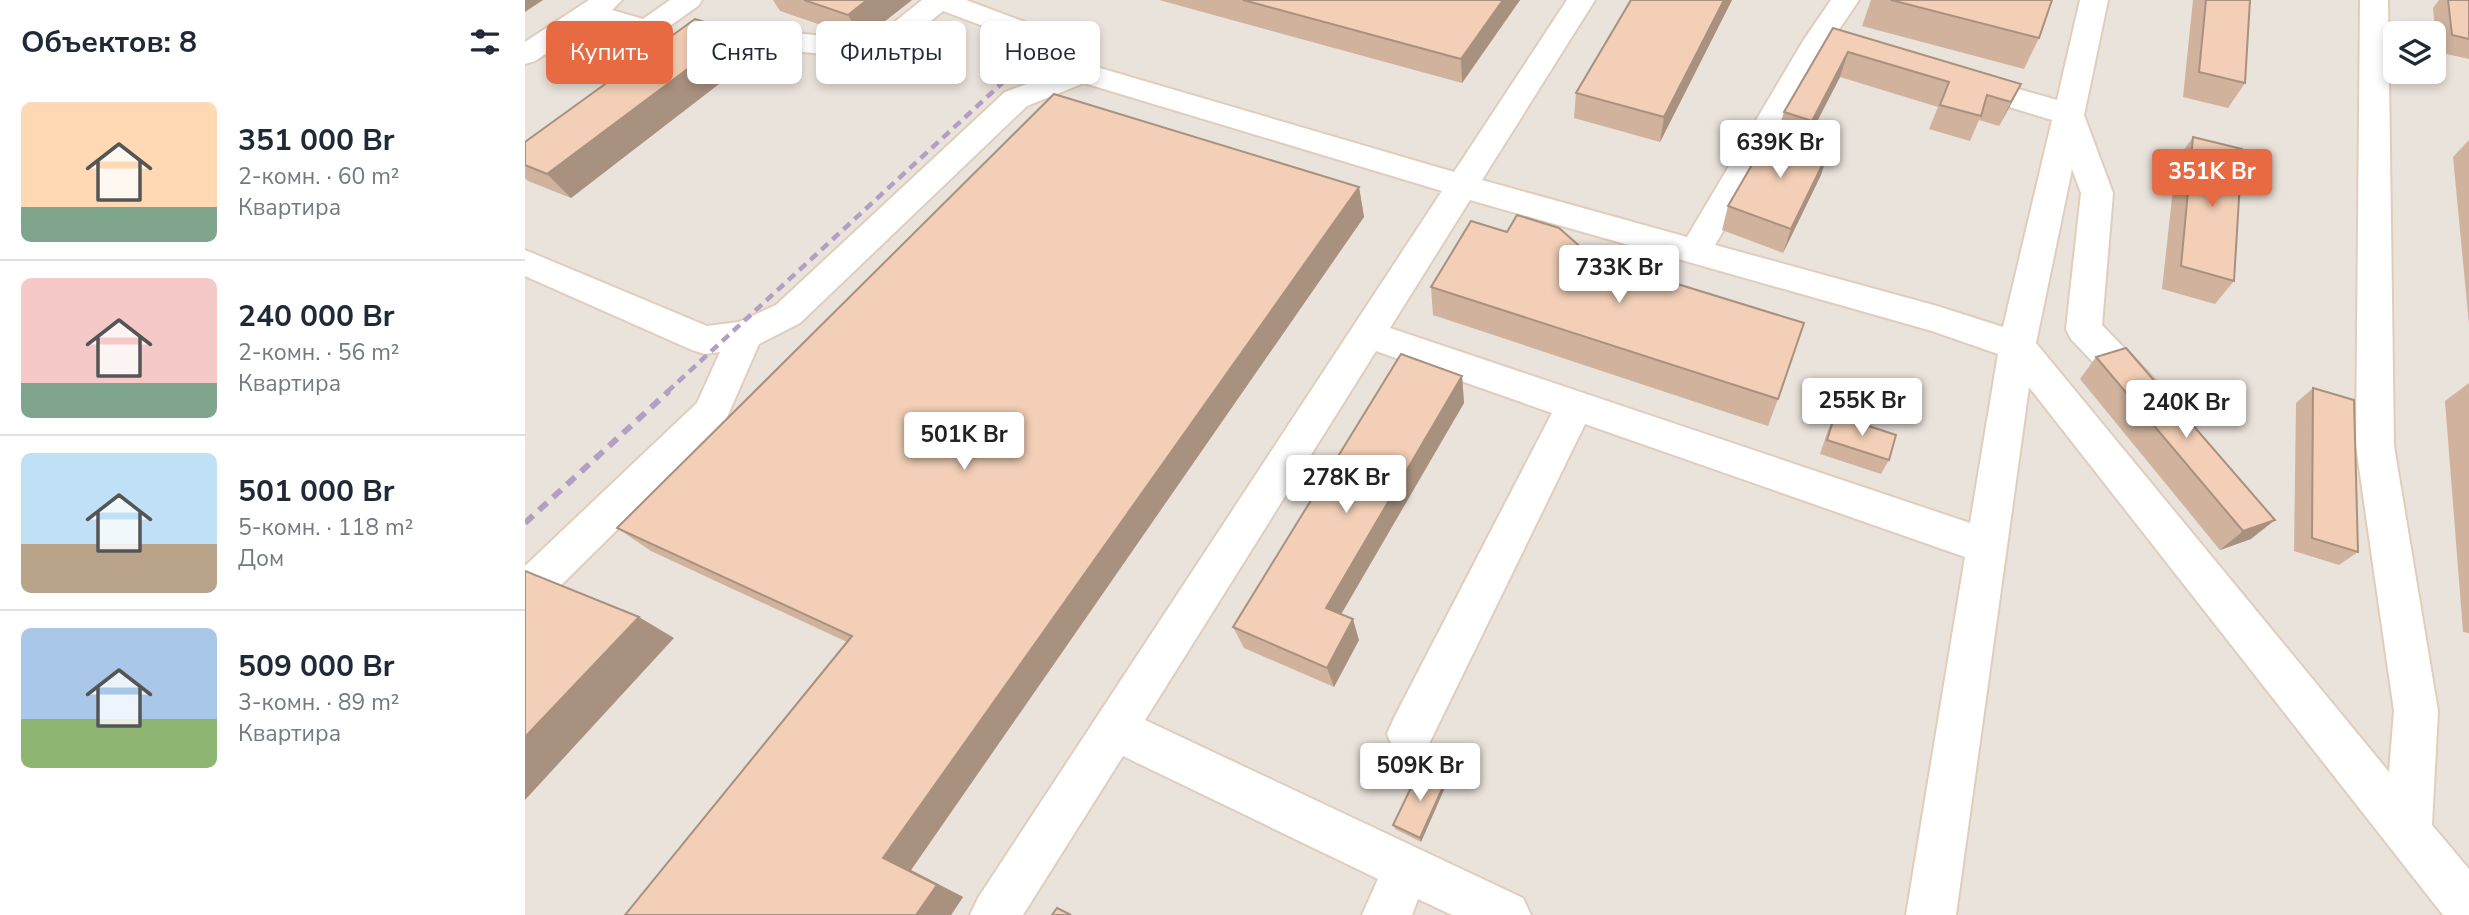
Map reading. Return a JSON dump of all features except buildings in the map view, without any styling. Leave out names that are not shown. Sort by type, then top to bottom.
[{"type":"lane","points":[[525,55],[599,6],[647,29],[688,0]]},
{"type":"lane","points":[[802,43],[877,51],[940,0],[996,21]]},
{"type":"lane","points":[[995,915],[1581,0]]},
{"type":"lane","points":[[1695,251],[1817,41],[1845,0]]},
{"type":"lane","points":[[1931,915],[2017,346],[2094,0]]},
{"type":"lane","points":[[2374,0],[2375,446],[2416,711],[2408,832]]},
{"type":"lane","points":[[1817,41],[1896,64]]},
{"type":"lane","points":[[1936,75],[2068,114]]},
{"type":"lane","points":[[1100,78],[1462,187],[1937,319],[2017,346],[2469,908]]},
{"type":"lane","points":[[525,262],[705,340],[745,335],[788,314],[1016,99],[1055,84]]},
{"type":"lane","points":[[2068,114],[2097,192],[2084,329],[2167,416]]},
{"type":"lane","points":[[1368,334],[1986,546]]},
{"type":"lane","points":[[525,593],[711,412],[745,335]]},
{"type":"lane","points":[[1410,734],[1575,404]]},
{"type":"lane","points":[[1115,729],[1506,915]]},
{"type":"lane","points":[[1387,915],[1407,868]]},
{"type":"shaded area","points":[[525,0],[2469,0],[2469,915],[525,915]]},
{"type":"railway","points":[[667,392],[1001,84]]},
{"type":"railway","points":[[525,523],[669,391]]}]
